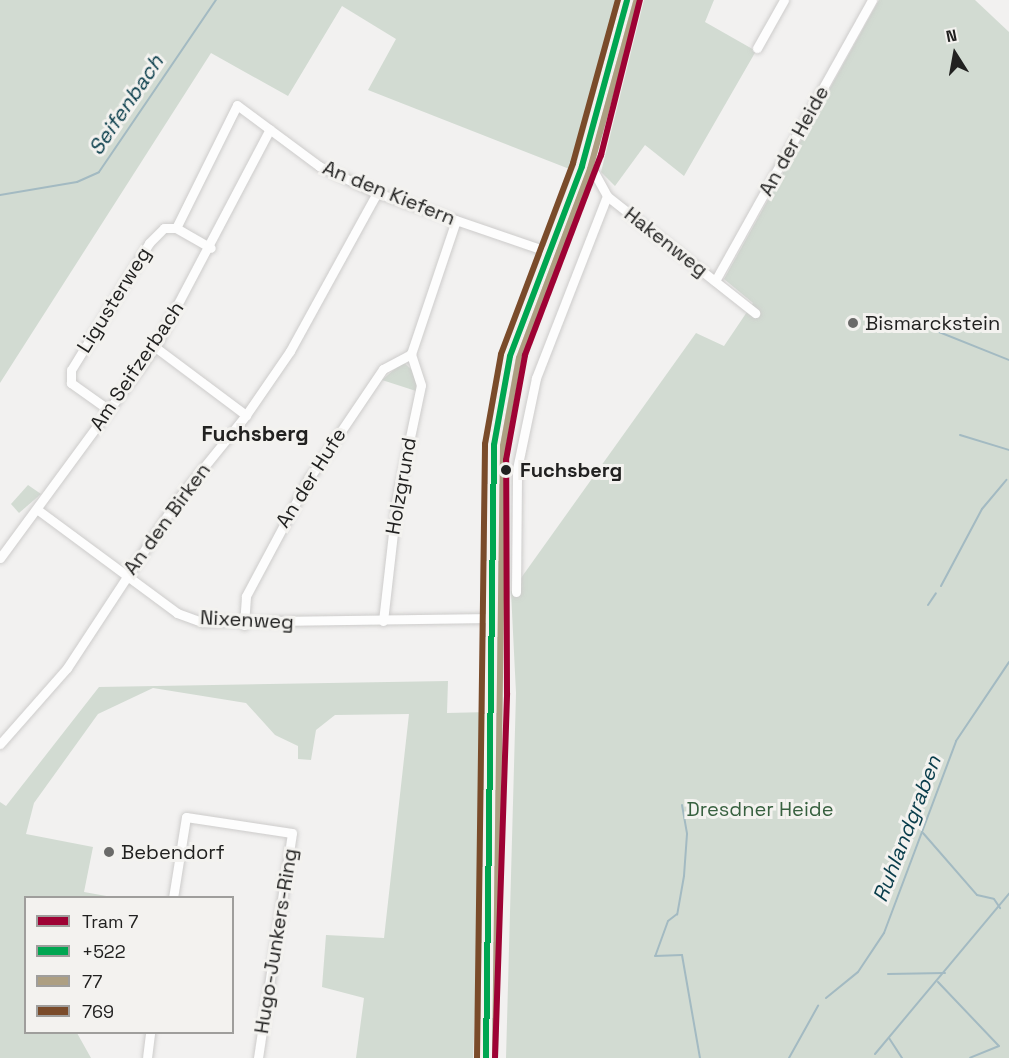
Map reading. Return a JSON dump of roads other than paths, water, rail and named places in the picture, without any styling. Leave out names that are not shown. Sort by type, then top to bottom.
[{"type":"main road","points":[[486,1058],[494,445],[510,356],[582,166],[627,0]]},
{"type":"street","points":[[757,48],[784,0]]},
{"type":"street","name":"An der Heide","points":[[715,281],[872,0]]},
{"type":"street","name":"An den Kiefern","points":[[176,228],[237,105],[319,166],[377,193],[549,252]]},
{"type":"street","name":"Am Seifzerbach","points":[[0,558],[38,510],[155,347],[211,248],[270,129]]},
{"type":"street","name":"Hakenweg","points":[[582,166],[595,174],[608,195],[755,313]]},
{"type":"street","name":"An den Birken","points":[[0,744],[66,668],[178,499],[246,415],[290,351],[377,193]]},
{"type":"street","points":[[516,592],[517,469],[536,378],[608,195]]},
{"type":"street","points":[[411,354],[456,220]]},
{"type":"street","name":"Ligusterweg","points":[[109,410],[71,383],[71,370],[149,243],[164,228],[176,228]]},
{"type":"street","points":[[176,228],[211,248]]},
{"type":"street","points":[[155,347],[246,415]]},
{"type":"street","name":"Holzgrund","points":[[383,621],[397,499],[421,385],[411,354]]},
{"type":"street","name":"An der Hufe","points":[[244,625],[246,596],[308,480],[383,369],[411,354]]},
{"type":"street","name":"Nixenweg","points":[[38,510],[177,613],[244,625],[492,618]]},
{"type":"street","name":"Hugo-Junkers-Ring","points":[[173,896],[186,817],[292,833],[258,1058]]},
{"type":"street","points":[[147,1058],[150,1034]]},
{"type":"waterway","name":"Seifenbach","points":[[0,195],[77,182],[99,172],[216,0]]},
{"type":"waterway","points":[[924,326],[1009,360]]},
{"type":"waterway","points":[[960,435],[1009,450]]},
{"type":"waterway","points":[[941,586],[982,509],[1006,480]]},
{"type":"waterway","points":[[928,605],[936,593]]},
{"type":"waterway","name":"Ruhlandgraben","points":[[826,998],[858,972],[884,933],[956,741],[1009,662]]},
{"type":"waterway","points":[[682,805],[687,834],[684,876],[677,914],[668,921],[655,956],[682,955],[700,1058]]},
{"type":"waterway","points":[[923,833],[977,895],[994,899],[1000,908]]},
{"type":"waterway","points":[[875,1054],[1009,894]]},
{"type":"waterway","points":[[888,974],[945,973]]},
{"type":"waterway","points":[[938,982],[999,1046],[970,1058]]},
{"type":"waterway","name":"Ruhlandgraben","points":[[789,1058],[818,1006]]},
{"type":"waterway","points":[[889,1038],[902,1058]]},
{"type":"tram line","name":"7","points":[[495,1058],[507,693],[506,460],[525,355],[601,155],[640,0]]},
{"type":"place","name":"Bismarckstein","points":[[853,323]]},
{"type":"place","name":"Fuchsberg","points":[[506,470]]},
{"type":"place","name":"Bebendorf","points":[[109,852]]},
{"type":"district","name":"Fuchsberg","points":[[255,434]]},
{"type":"park label","name":"Dresdner Heide","points":[[760,809]]}]
